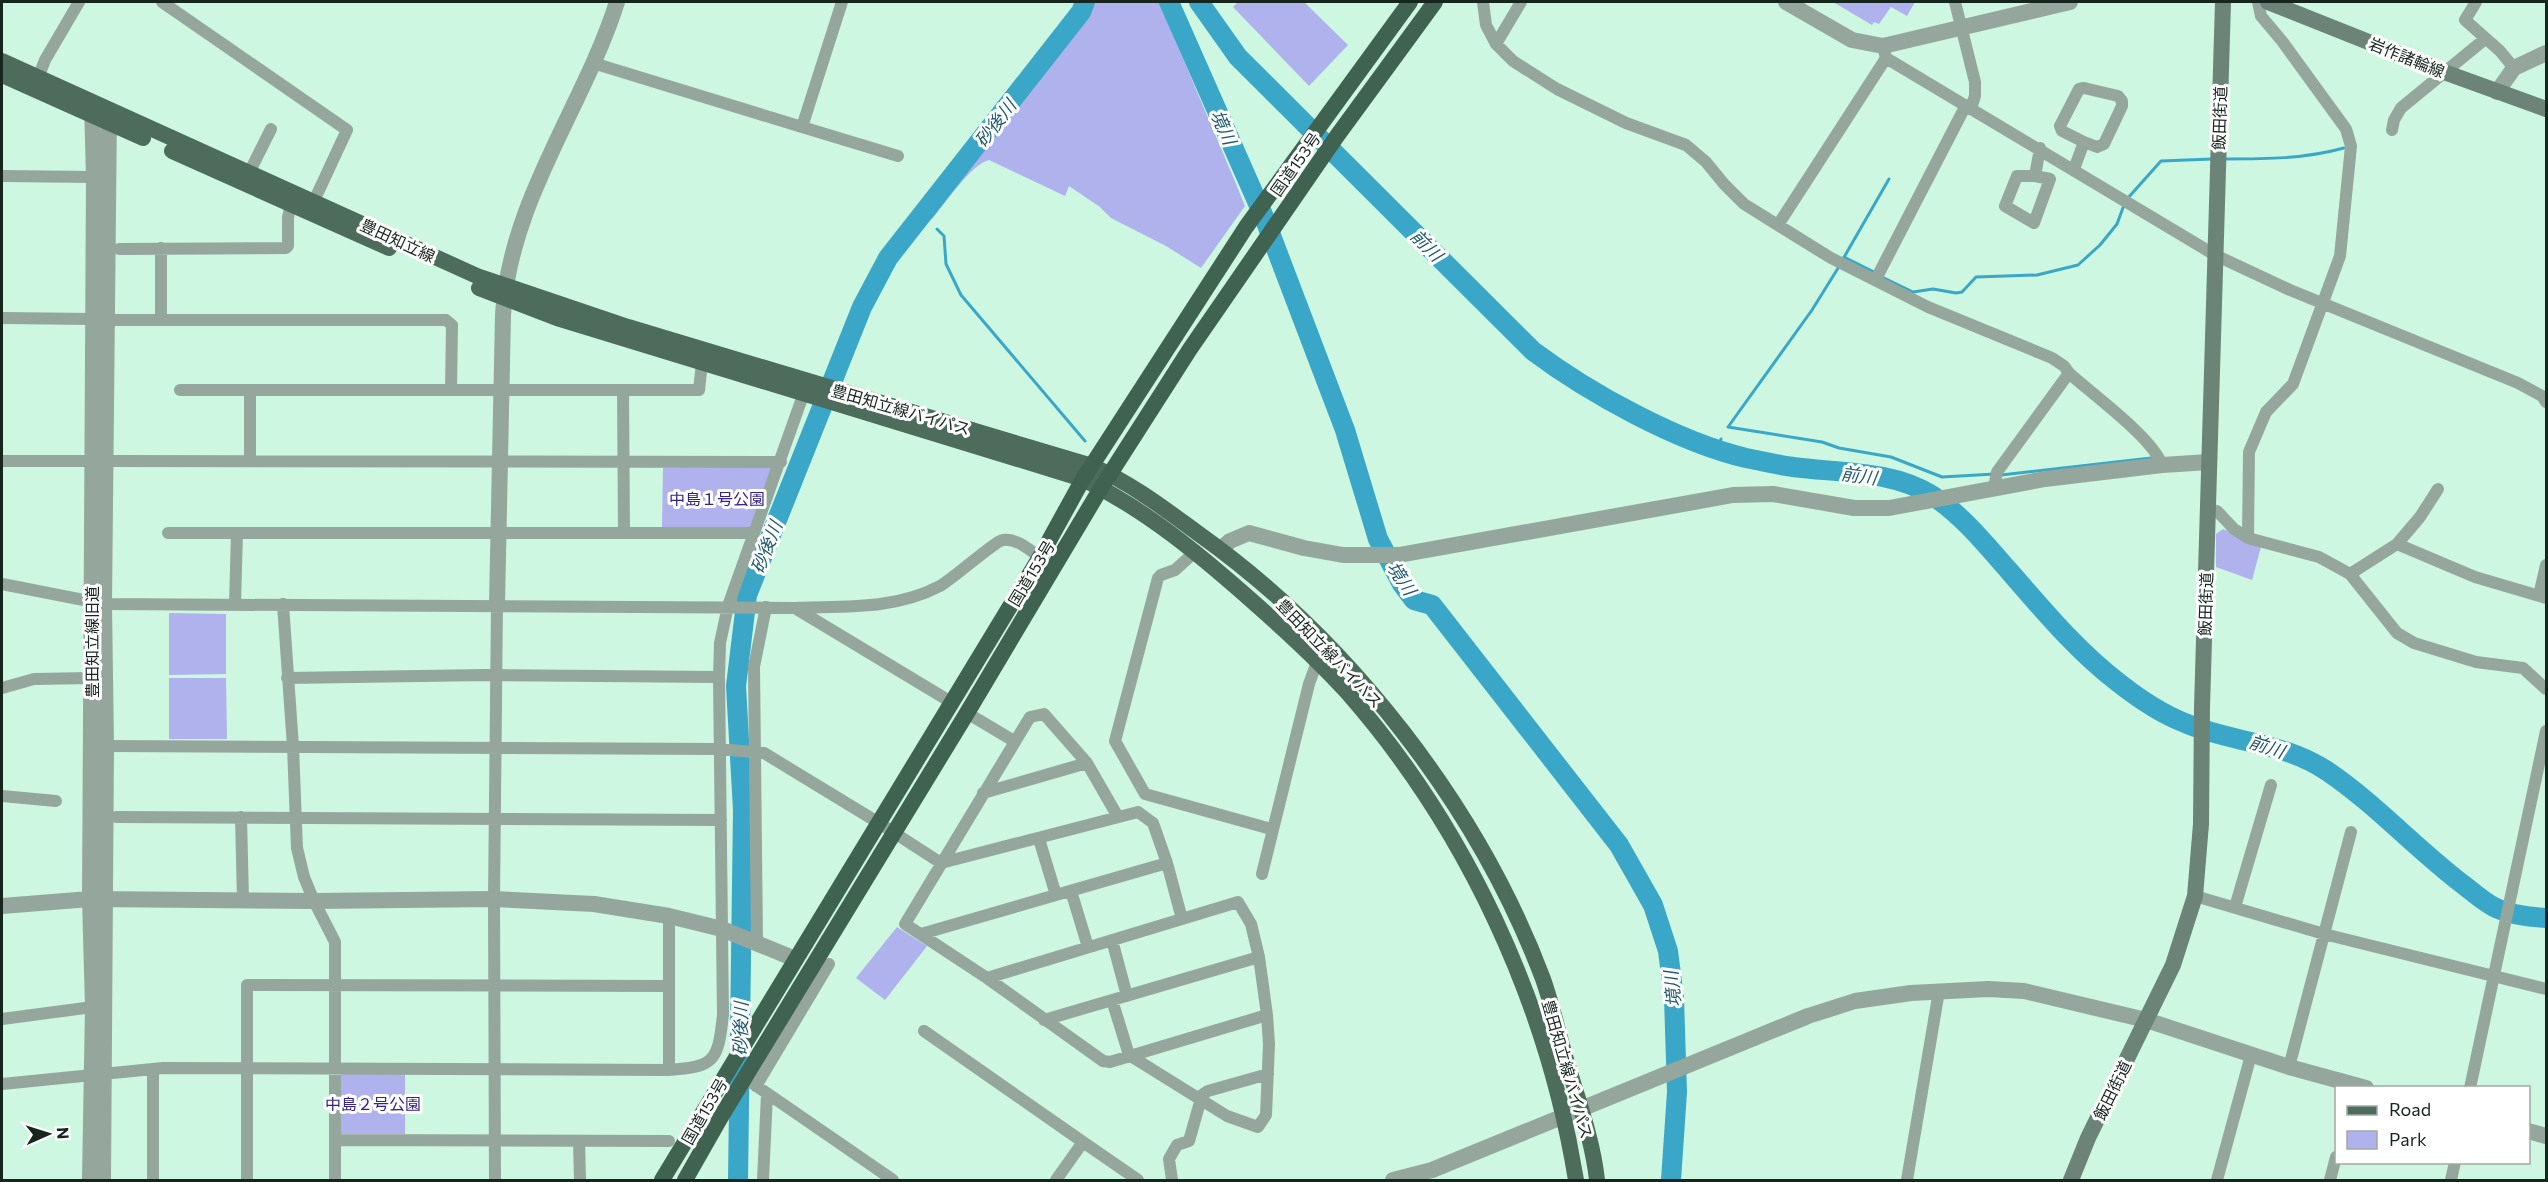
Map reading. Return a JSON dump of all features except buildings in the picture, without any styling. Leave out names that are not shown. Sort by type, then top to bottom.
[{"type":"highway","name":"国道153号","points":[[685,1180],[756,1086],[951,702],[1040,557],[1088,473],[1246,227],[1410,2]]},
{"type":"highway","name":"国道153号","points":[[662,1180],[722,1061],[967,713],[1101,488],[1190,349],[1337,136],[1435,2]]},
{"type":"main road","name":"飯田街道","points":[[2072,1180],[2088,1138],[2172,965],[2195,896],[2201,824],[2214,255],[2223,2]]},
{"type":"main road","name":"岩作諸輪線","points":[[2268,2],[2444,72],[2547,109]]},
{"type":"main road","name":"豊田知立線","points":[[2,61],[38,78],[92,110]]},
{"type":"main road","name":"豊田知立線","points":[[2,75],[314,201],[477,276],[504,292],[806,388]]},
{"type":"main road","name":"豊田知立線","points":[[109,117],[291,204],[504,292],[557,318],[702,363],[806,388]]},
{"type":"main road","name":"豊田知立線バイパス","points":[[806,388],[1088,473],[1111,474],[1137,489],[1221,549],[1259,580],[1345,663],[1394,720],[1447,794],[1480,845],[1526,938],[1543,980],[1580,1108],[1597,1180]]},
{"type":"main road","name":"豊田知立線バイパス","points":[[1088,473],[1101,488],[1130,505],[1196,551],[1317,662],[1358,706],[1417,782],[1479,885],[1528,1002],[1564,1114],[1576,1180]]},
{"type":"street","points":[[38,78],[45,60],[79,2]]},
{"type":"street","points":[[162,2],[347,130],[314,201]]},
{"type":"street","points":[[495,1180],[495,675],[504,292],[511,260],[527,212],[593,63],[617,2]]},
{"type":"street","points":[[802,127],[842,2]]},
{"type":"street","points":[[1484,2],[1486,25],[1496,44],[1513,61],[1591,107],[1686,145],[1706,162],[1744,204],[1831,258],[1928,307],[1984,332],[2052,358],[2064,366],[2142,438],[2156,453],[2162,465]]},
{"type":"street","points":[[1496,44],[1521,2]]},
{"type":"street","points":[[1786,2],[1852,40],[1885,52],[1968,107],[2040,148],[2214,255],[2290,290],[2518,383],[2542,396],[2547,402]]},
{"type":"street","points":[[1876,279],[1975,96],[1975,82],[1955,2]]},
{"type":"street","points":[[1778,225],[1885,52],[1961,26],[2070,2]]},
{"type":"street","points":[[2248,538],[2249,452],[2265,412],[2293,384],[2340,256],[2350,140],[2346,129],[2261,16],[2258,2]]},
{"type":"street","points":[[2476,2],[2465,20],[2500,51],[2514,69]]},
{"type":"street","points":[[2392,130],[2394,120],[2401,108],[2485,39]]},
{"type":"street","points":[[2498,92],[2514,69],[2547,53]]},
{"type":"street","points":[[593,63],[898,156]]},
{"type":"street","points":[[2084,88],[2120,98],[2122,106],[2104,144],[2097,147],[2084,142],[2062,131],[2060,126],[2077,90],[2084,88]]},
{"type":"street","name":"豊田知立線旧道","points":[[92,110],[100,319]]},
{"type":"street","name":"豊田知立線旧道","points":[[90,1180],[98,1073],[98,899],[91,678],[97,602],[100,319],[109,117]]},
{"type":"street","points":[[249,173],[271,129]]},
{"type":"street","points":[[2074,169],[2084,142]]},
{"type":"street","points":[[2035,176],[2040,148]]},
{"type":"street","points":[[2,176],[94,177]]},
{"type":"street","points":[[118,249],[286,248],[291,204]]},
{"type":"street","points":[[161,248],[161,318]]},
{"type":"street","points":[[2,318],[446,320],[452,325],[451,390]]},
{"type":"street","points":[[180,390],[699,390],[702,363]]},
{"type":"street","points":[[1994,488],[1997,472],[2069,373]]},
{"type":"street","points":[[2,1084],[153,1068],[669,1070],[696,1068],[722,1061],[720,643],[754,533],[806,388]]},
{"type":"street","points":[[249,460],[250,390]]},
{"type":"street","points":[[623,390],[624,534]]},
{"type":"street","points":[[2,461],[781,462]]},
{"type":"street","points":[[1221,549],[1230,541],[1249,533],[1304,548],[1361,556],[1399,555],[1733,495],[1773,494],[1873,509],[1914,504],[2045,479],[2162,465],[2209,462]]},
{"type":"street","points":[[2350,574],[2397,543],[2420,517],[2438,489]]},
{"type":"street","points":[[2208,509],[2217,511],[2234,529],[2248,538],[2319,557],[2350,574],[2397,633],[2414,643],[2476,662],[2523,668],[2547,689]]},
{"type":"street","points":[[168,532],[754,533]]},
{"type":"street","points":[[235,604],[237,533]]},
{"type":"street","points":[[2,584],[97,602],[795,608],[873,606],[909,600],[958,575],[1000,540],[1012,539],[1040,557]]},
{"type":"street","points":[[2397,543],[2475,577],[2543,596],[2547,565]]},
{"type":"street","points":[[1196,551],[1175,570],[1158,578],[1115,741],[1145,794],[1271,829]]},
{"type":"street","name":"豊田知立線旧道","points":[[97,602],[106,746],[93,1007],[103,1180]]},
{"type":"street","points":[[283,604],[297,848],[304,877],[335,942],[335,1180]]},
{"type":"street","points":[[757,941],[754,667],[764,607]]},
{"type":"street","points":[[795,608],[951,702]]},
{"type":"street","points":[[1262,873],[1271,829],[1317,662]]},
{"type":"street","points":[[287,678],[495,675],[719,677]]},
{"type":"street","points":[[2,688],[34,679],[91,678]]},
{"type":"street","points":[[967,713],[1014,741]]},
{"type":"street","points":[[1118,817],[1087,763],[1044,714],[1030,717],[905,924],[987,978],[1103,1060],[1110,1062],[1267,1015]]},
{"type":"street","points":[[2470,1086],[2547,731]]},
{"type":"street","points":[[106,746],[719,749],[764,753],[887,827],[941,863],[1138,812],[1153,823],[1167,863],[1182,919]]},
{"type":"street","points":[[983,793],[1087,763]]},
{"type":"street","points":[[2235,907],[2271,785]]},
{"type":"street","points":[[2,796],[56,801]]},
{"type":"street","points":[[242,817],[243,900]]},
{"type":"street","points":[[116,818],[721,820]]},
{"type":"street","points":[[2289,1067],[2351,831]]},
{"type":"street","points":[[1039,839],[1056,895]]},
{"type":"street","points":[[921,934],[1167,863]]},
{"type":"street","points":[[1071,891],[1088,947]]},
{"type":"street","points":[[2195,896],[2324,934],[2547,988]]},
{"type":"street","points":[[2,906],[98,899],[314,901],[494,899],[594,903],[669,916],[722,929],[795,958]]},
{"type":"street","points":[[987,978],[1238,902],[1251,924],[1260,957],[1267,1015],[1269,1044],[1266,1115],[1258,1127],[1227,1116],[1129,1055],[1112,1000]]},
{"type":"street","points":[[669,916],[669,1070]]},
{"type":"street","points":[[1112,940],[1127,996]]},
{"type":"street","points":[[1044,1020],[1260,957]]},
{"type":"street","points":[[763,1180],[756,1086],[829,964]]},
{"type":"street","points":[[247,1180],[247,985],[669,986]]},
{"type":"street","points":[[1393,1180],[1432,1170],[1808,1016],[1855,1001],[1939,991],[1988,989],[2024,992],[2146,1020],[2289,1067],[2359,1086]]},
{"type":"street","points":[[1907,1180],[1939,991]]},
{"type":"street","points":[[2,1019],[93,1007]]},
{"type":"street","points":[[924,1031],[1138,1180]]},
{"type":"street","points":[[2217,1180],[2251,1055]]},
{"type":"street","points":[[153,1068],[153,1180]]},
{"type":"street","points":[[1172,1180],[1169,1159],[1177,1145],[1189,1141],[1200,1100],[1208,1091],[1268,1074]]},
{"type":"street","points":[[756,1086],[893,1180]]},
{"type":"street","points":[[2530,1131],[2547,1136]]},
{"type":"street","points":[[335,1140],[669,1141]]},
{"type":"street","points":[[579,1141],[580,1180]]},
{"type":"street","points":[[1056,1180],[1083,1142]]},
{"type":"street","points":[[2330,1180],[2335,1163]]},
{"type":"street","points":[[2451,1180],[2455,1164]]},
{"type":"green space","points":[[1093,2],[1159,2],[1245,206],[1201,268],[1166,246],[1111,218],[1100,207],[1069,186],[1065,196],[989,160],[966,176],[932,219],[928,216]]},
{"type":"green space","points":[[1238,2],[1304,2],[1348,45],[1309,86],[1233,7]]},
{"type":"green space","points":[[1833,2],[1915,2],[1907,16],[1891,7],[1879,24],[1874,22],[1872,25]]},
{"type":"green space","name":"中島１号公園","points":[[773,467],[749,529],[662,527],[663,468]]},
{"type":"green space","points":[[2223,529],[2261,547],[2252,580],[2216,567],[2216,534]]},
{"type":"green space","points":[[169,613],[226,614],[226,674],[169,675]]},
{"type":"green space","points":[[169,678],[226,678],[227,739],[169,739]]},
{"type":"green space","points":[[897,927],[927,946],[885,1000],[856,978]]},
{"type":"green space","name":"中島２号公園","points":[[341,1072],[405,1073],[405,1134],[341,1134]]},
{"type":"waterway","name":"砂後川","points":[[738,1180],[743,810],[736,686],[747,595],[862,307],[888,258],[1081,12],[1085,2]]},
{"type":"waterway","name":"境川","points":[[1169,2],[1264,217],[1345,430],[1378,539],[1402,584],[1414,600],[1432,605],[1619,845],[1653,905],[1668,951],[1674,998],[1677,1092],[1671,1180]]},
{"type":"waterway","name":"前川","points":[[1199,2],[1238,57],[1533,351],[1555,367],[1635,414],[1720,451],[1787,466],[1883,477],[1901,481],[1933,496],[1974,531],[2048,616],[2075,644],[2126,689],[2185,723],[2203,730],[2274,748],[2310,761],[2345,784],[2447,872],[2487,903],[2513,914],[2546,918]]},
{"type":"waterway","points":[[2224,159],[2300,156],[2344,148]]},
{"type":"waterway","points":[[2127,199],[2161,161],[2212,159]]},
{"type":"waterway","points":[[1843,259],[1889,179]]},
{"type":"waterway","points":[[1880,276],[1913,292],[1933,289],[1956,293],[1962,292],[1976,277],[2037,275],[2078,265],[2100,245],[2117,224],[2124,205]]},
{"type":"waterway","points":[[937,229],[944,236],[946,264],[961,295],[1085,441]]},
{"type":"waterway","points":[[1844,257],[1874,272]]},
{"type":"waterway","points":[[1840,265],[1812,310],[1728,427],[1822,442],[1839,448],[1891,457],[1942,477],[1995,474]]},
{"type":"waterway","points":[[1718,449],[1721,439]]},
{"type":"waterway","points":[[2001,475],[2151,458]]}]
